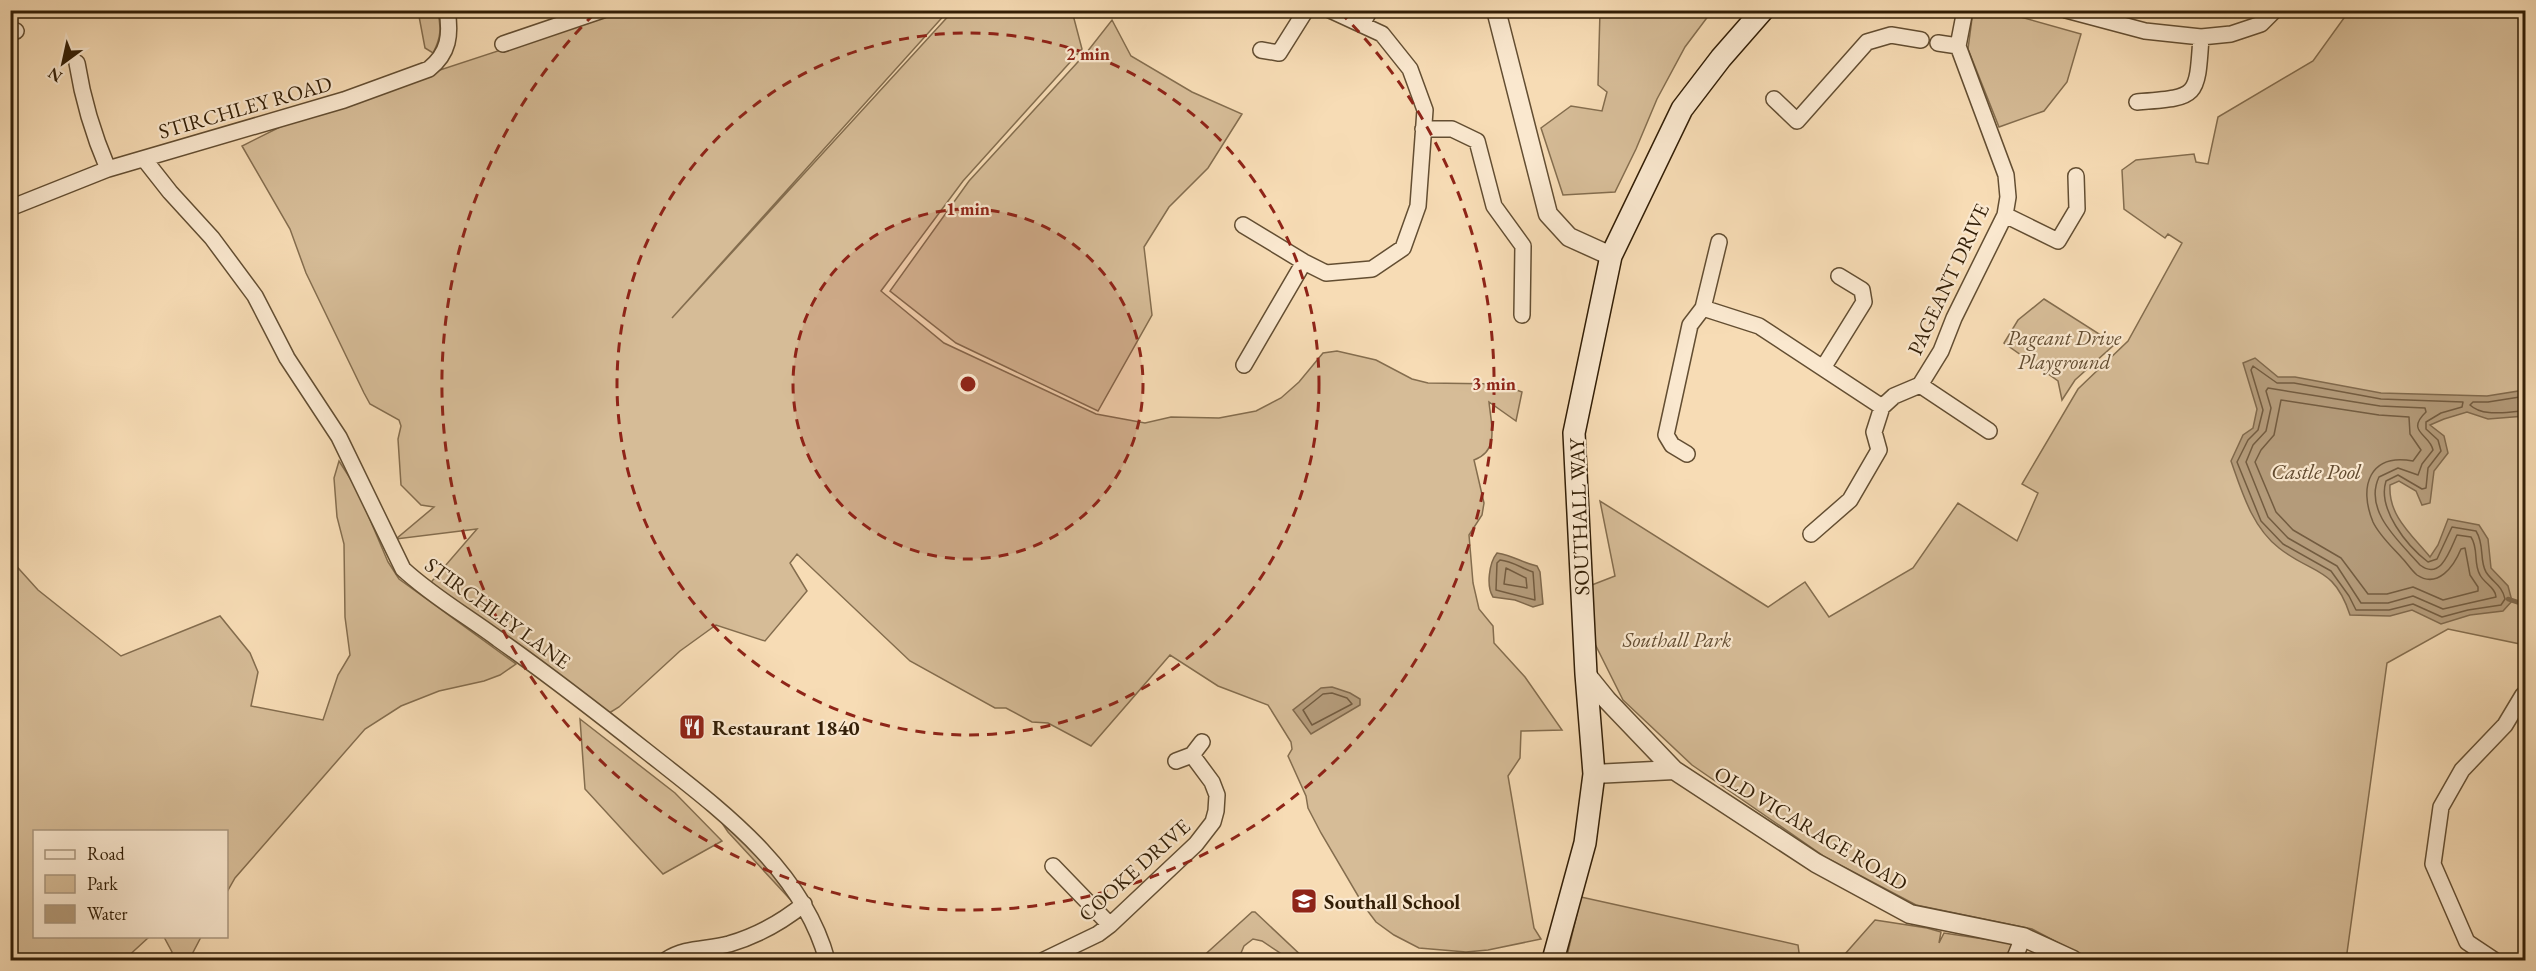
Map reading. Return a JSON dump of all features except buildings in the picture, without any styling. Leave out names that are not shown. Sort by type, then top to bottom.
[{"type":"main road","name":"SOUTHALL WAY","points":[[1553,960],[1585,843],[1594,774],[1586,674],[1574,433],[1611,256],[1682,109],[1720,58],[1763,10]]},
{"type":"street","name":"STIRCHLEY ROAD","points":[[10,208],[108,169],[344,100],[429,69],[440,61],[448,46],[450,30],[447,10]]},
{"type":"street","points":[[503,44],[603,10]]},
{"type":"street","points":[[1261,50],[1279,53],[1306,10]]},
{"type":"street","points":[[1243,225],[1326,273],[1372,269],[1403,248],[1418,206],[1425,110],[1410,69],[1382,34],[1330,10]]},
{"type":"street","points":[[1362,24],[1370,10]]},
{"type":"street","points":[[1496,10],[1548,214],[1569,237],[1611,256]]},
{"type":"street","points":[[1938,43],[1958,46],[1965,10]]},
{"type":"street","points":[[2066,10],[2145,31],[2201,37],[2231,34],[2261,24],[2275,10]]},
{"type":"street","points":[[1774,99],[1797,122],[1867,42],[1891,35],[1921,40]]},
{"type":"street","points":[[2137,102],[2182,99],[2192,90],[2198,77],[2201,37]]},
{"type":"street","name":"PAGEANT DRIVE","points":[[1882,407],[1894,396],[1920,385],[1941,351],[1954,318],[2005,215],[2008,197],[2006,174],[1958,46]]},
{"type":"street","points":[[77,63],[84,105],[108,169]]},
{"type":"street","points":[[1423,129],[1452,129],[1477,141],[1494,206],[1523,246],[1522,315]]},
{"type":"street","name":"STIRCHLEY LANE","points":[[144,159],[170,192],[212,238],[255,296],[287,358],[339,437],[403,569],[603,717],[719,809],[771,860],[804,904],[827,960]]},
{"type":"street","points":[[2005,215],[2058,241],[2077,209],[2076,176]]},
{"type":"street","points":[[1687,454],[1672,446],[1666,435],[1690,325],[1703,308],[1719,242]]},
{"type":"street","points":[[1244,365],[1304,262]]},
{"type":"street","points":[[1823,368],[1864,302],[1862,290],[1839,276]]},
{"type":"street","points":[[1703,308],[1759,326],[1882,407],[1874,432],[1879,450],[1850,500],[1811,534]]},
{"type":"street","points":[[1920,385],[1989,431]]},
{"type":"street","name":"OLD VICARAGE ROAD","points":[[1586,674],[1607,700],[1674,770],[1816,863],[1910,914],[2023,937],[2073,960]]},
{"type":"street","points":[[2494,960],[2467,942],[2433,864],[2441,807],[2462,770],[2505,725],[2523,695]]},
{"type":"street","points":[[1176,761],[1192,755],[1202,742]]},
{"type":"street","name":"COOKE DRIVE","points":[[1044,960],[1088,939],[1110,925],[1196,844],[1213,822],[1217,795],[1212,782],[1192,755]]},
{"type":"street","points":[[1594,774],[1674,770]]},
{"type":"street","points":[[1053,866],[1110,925]]},
{"type":"street","points":[[666,960],[685,950],[739,940],[787,918],[804,904]]},
{"type":"street","points":[[2014,960],[2023,937]]},
{"type":"green space","points":[[897,10],[898,13],[900,10],[948,11],[672,318],[953,11],[1072,11],[1082,49],[963,181],[881,291],[944,343],[1096,414],[1145,423],[1171,417],[1219,418],[1256,411],[1281,398],[1299,382],[1323,353],[1337,351],[1376,360],[1412,379],[1428,383],[1500,384],[1522,392],[1516,421],[1489,402],[1491,443],[1482,456],[1474,460],[1484,503],[1482,515],[1469,535],[1473,583],[1479,609],[1493,626],[1494,643],[1525,677],[1562,730],[1521,731],[1520,758],[1508,776],[1534,928],[1541,939],[1466,952],[1419,948],[1394,935],[1376,922],[1364,906],[1308,808],[1306,796],[1288,756],[1292,749],[1291,742],[1268,705],[1218,686],[1170,655],[1091,746],[1048,723],[1032,722],[1006,708],[995,708],[910,661],[797,554],[790,563],[807,591],[765,641],[716,625],[680,651],[619,707],[606,715],[426,588],[477,529],[396,539],[434,507],[421,505],[401,485],[398,439],[401,426],[399,420],[370,404],[306,273],[290,229],[242,146],[286,124],[373,92],[620,11]]},
{"type":"green space","points":[[418,11],[437,11],[440,32],[433,53],[425,48]]},
{"type":"green space","points":[[1600,11],[1712,11],[1685,47],[1657,99],[1615,192],[1563,195],[1541,128],[1571,106],[1602,111],[1607,92],[1598,85]]},
{"type":"green space","points":[[1973,11],[1999,11],[2081,34],[2067,82],[2044,111],[1999,127],[1968,49]]},
{"type":"green space","name":"Southall Park","points":[[2349,11],[2525,11],[2525,645],[2448,629],[2387,663],[2346,960],[2091,960],[2032,929],[1916,905],[1825,857],[1692,765],[1623,700],[1587,628],[1584,588],[1615,576],[1600,501],[1768,607],[1805,582],[1829,617],[1913,568],[1958,503],[2017,541],[2038,493],[2022,484],[2078,389],[2128,341],[2182,243],[2168,234],[2165,238],[2124,209],[2122,170],[2136,160],[2194,154],[2196,162],[2208,164],[2218,117],[2313,61]]},
{"type":"green space","points":[[1112,20],[1131,56],[1192,92],[1242,114],[1208,168],[1169,207],[1144,247],[1152,315],[1098,411],[956,343],[890,291],[969,181],[1087,52]]},
{"type":"green space","name":"Pageant Drive Playground","points":[[2044,299],[2115,344],[2075,380],[2062,400],[2058,381],[2004,343],[2018,320]]},
{"type":"green space","points":[[339,461],[357,489],[388,562],[399,579],[516,664],[500,675],[484,681],[439,691],[401,706],[365,729],[235,878],[228,890],[228,830],[33,830],[33,938],[148,938],[124,960],[11,960],[10,559],[38,590],[121,656],[220,616],[250,653],[258,672],[251,706],[323,720],[338,675],[350,655],[345,617],[344,544],[337,517],[334,478]]},
{"type":"green space","points":[[580,719],[675,793],[722,841],[663,874],[585,789]]},
{"type":"green space","points":[[720,820],[789,887],[789,898],[728,832]]},
{"type":"green space","points":[[1581,897],[1798,945],[1800,960],[1566,960]]},
{"type":"green space","points":[[1252,912],[1255,912],[1306,960],[1281,960],[1280,953],[1262,941],[1253,939],[1244,946],[1238,960],[1199,960]]},
{"type":"green space","points":[[1875,920],[1941,932],[1939,943],[1944,933],[2017,944],[2000,960],[1859,960],[1845,954]]},
{"type":"green space","points":[[165,938],[200,938],[189,960],[167,960],[172,952]]},
{"type":"water","name":"Castle Pool","points":[[2255,358],[2278,377],[2295,377],[2381,393],[2487,396],[2525,390],[2525,416],[2488,419],[2467,412],[2430,425],[2444,436],[2448,453],[2434,471],[2430,503],[2422,505],[2416,491],[2399,481],[2390,485],[2390,496],[2397,516],[2430,557],[2438,545],[2448,519],[2479,525],[2488,539],[2491,568],[2508,586],[2512,601],[2503,611],[2470,615],[2441,624],[2412,610],[2390,616],[2350,615],[2344,599],[2329,579],[2291,557],[2270,540],[2249,508],[2231,461],[2243,435],[2253,428],[2257,409],[2243,363]]},
{"type":"water","points":[[1497,553],[1537,566],[1540,572],[1543,604],[1533,607],[1515,600],[1493,597],[1489,575]]},
{"type":"water","points":[[1332,687],[1360,699],[1360,705],[1311,734],[1293,710],[1321,688]]},
{"type":"waterway","points":[[2508,599],[2526,605]]},
{"type":"place","name":"Restaurant 1840","points":[[692,727]]},
{"type":"place","name":"Southall School","points":[[1304,901]]}]
